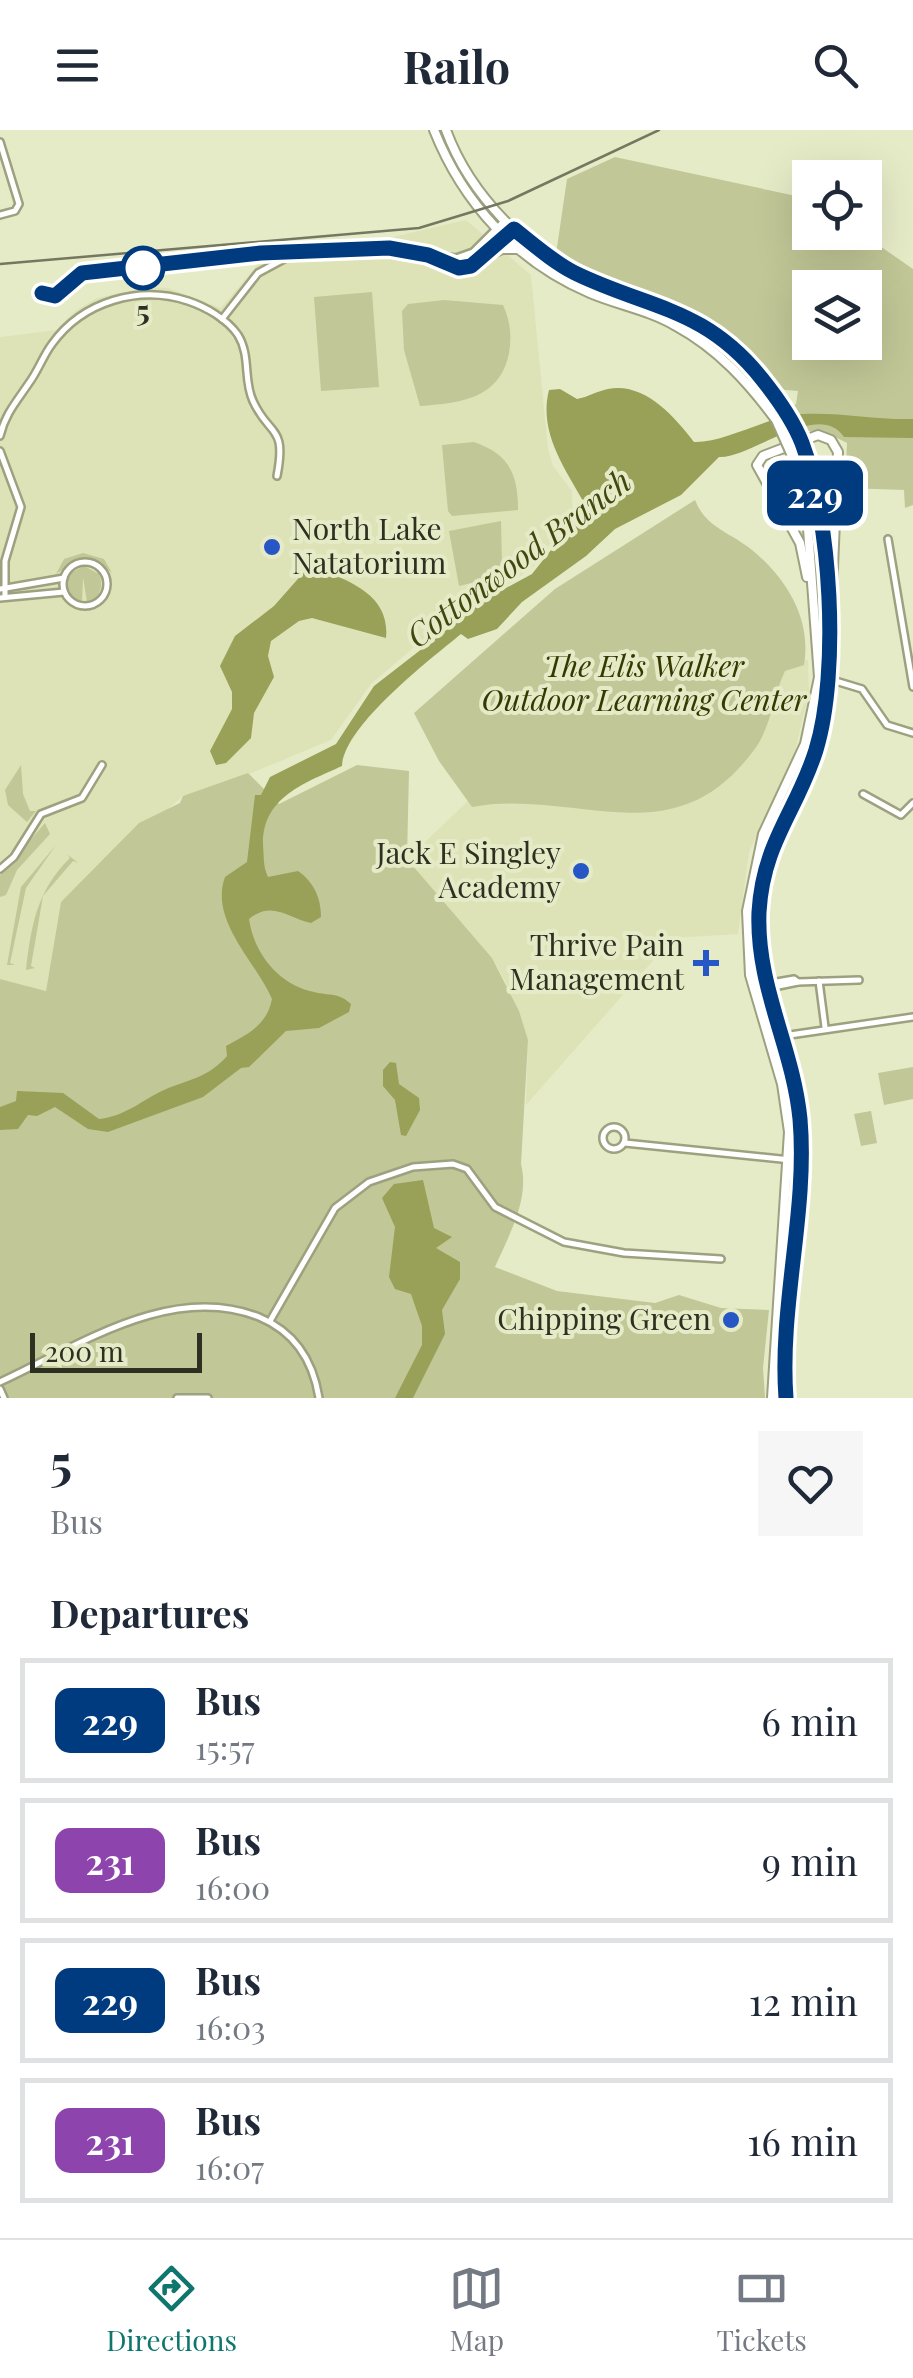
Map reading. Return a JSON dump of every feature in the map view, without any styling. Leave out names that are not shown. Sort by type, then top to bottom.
[{"type":"main road","points":[[434,130],[462,186],[504,238],[519,250],[558,278],[674,324],[711,348],[776,420],[796,465],[806,502],[824,678],[805,744],[758,850],[748,886],[747,940],[755,1002],[782,1084],[788,1160],[772,1398]]},
{"type":"main road","points":[[446,130],[460,161],[514,229],[570,270],[663,304],[702,324],[760,377],[788,415],[807,458],[818,511],[828,634]]},
{"type":"main road","points":[[482,258],[502,249],[519,250]]},
{"type":"main road","points":[[786,1398],[800,1161],[796,1092],[767,988],[759,939],[769,854],[812,762],[824,678],[838,532],[838,452],[831,440],[818,435],[763,456],[757,464],[800,543],[814,602]]},
{"type":"main road","points":[[747,940],[759,939]]},
{"type":"street","points":[[0,142],[20,204],[15,211],[0,215]]},
{"type":"street","points":[[222,319],[258,273],[295,253],[369,247],[465,256],[505,220]]},
{"type":"street","points":[[428,255],[459,268],[482,258],[514,229]]},
{"type":"street","points":[[0,436],[8,412],[52,344],[89,310],[138,295],[164,296],[197,304],[222,319],[239,336],[248,358],[252,401],[279,438],[277,476]]},
{"type":"street","points":[[0,451],[21,507],[5,561],[3,597],[64,592]]},
{"type":"street","points":[[888,539],[913,687]]},
{"type":"street","points":[[87,562],[100,568],[107,581],[104,595],[91,606],[73,603],[64,592],[64,578],[72,566],[87,562]]},
{"type":"street","points":[[2,588],[64,578]]},
{"type":"street","points":[[824,678],[862,689],[886,725],[913,733]]},
{"type":"street","points":[[0,870],[14,857],[41,814],[82,798],[102,765]]},
{"type":"street","points":[[863,794],[901,815],[913,804]]},
{"type":"street","points":[[767,988],[798,982],[859,980]]},
{"type":"street","points":[[819,981],[825,1027]]},
{"type":"street","points":[[780,1037],[913,1016]]},
{"type":"street","points":[[625,1143],[619,1128],[604,1134],[605,1144],[612,1150],[625,1143],[800,1161]]},
{"type":"street","points":[[270,1322],[335,1208],[370,1182],[413,1166],[453,1164],[466,1169],[495,1207],[564,1242],[624,1253],[721,1259]]},
{"type":"street","points":[[4,1398],[0,1385],[171,1308],[227,1307],[270,1322],[302,1348],[320,1398]]},
{"type":"street","points":[[177,1398],[208,1398]]},
{"type":"shaded area","points":[[466,220],[531,275],[548,449],[553,466],[572,491],[573,513],[534,566],[511,583],[472,598],[371,684],[331,740],[213,789],[183,796],[61,902],[46,991],[0,979],[0,337],[56,330],[75,311],[97,298],[148,287],[168,288],[221,308],[258,264],[257,248],[393,237]]},
{"type":"shaded area","points":[[560,389],[577,399],[608,389],[634,391],[657,403],[694,442],[790,416],[817,414],[913,419],[913,438],[844,437],[832,427],[818,424],[719,457],[681,495],[615,529],[586,556],[522,602],[497,629],[468,639],[461,634],[372,714],[346,750],[342,766],[288,794],[270,815],[265,829],[268,877],[298,871],[316,891],[321,917],[311,923],[280,912],[257,914],[249,919],[256,944],[279,975],[301,988],[342,998],[351,1004],[349,1012],[319,1028],[286,1031],[249,1067],[241,1068],[203,1097],[108,1132],[88,1129],[55,1107],[37,1116],[28,1115],[18,1129],[0,1130],[0,1107],[16,1101],[17,1091],[63,1093],[99,1119],[117,1115],[213,1069],[227,1056],[226,1046],[261,1022],[272,999],[229,925],[222,893],[225,877],[247,862],[255,795],[261,795],[270,777],[336,744],[374,686],[454,624],[456,615],[532,574],[586,506],[563,465],[547,421],[549,390]]},
{"type":"shaded area","points":[[324,571],[358,587],[376,602],[386,624],[386,638],[312,618],[299,621],[271,641],[268,656],[274,677],[254,713],[251,738],[226,763],[216,765],[210,751],[232,709],[232,692],[220,666],[235,636],[274,606],[304,572]]},
{"type":"shaded area","name":"Jack E Singley Academy","points":[[778,657],[808,660],[809,692],[795,751],[749,852],[738,934],[673,938],[526,1105],[528,1040],[505,981],[492,958],[407,859],[469,800]]},
{"type":"shaded area","points":[[390,1062],[396,1063],[399,1084],[419,1098],[420,1110],[406,1136],[401,1135],[395,1100],[383,1086],[383,1070]]},
{"type":"shaded area","points":[[423,1180],[434,1228],[452,1237],[436,1248],[460,1262],[460,1279],[442,1310],[445,1334],[413,1398],[395,1398],[422,1345],[422,1326],[411,1294],[395,1289],[389,1277],[395,1227],[382,1198],[394,1184]]},
{"type":"green space","points":[[615,157],[792,195],[792,250],[882,248],[913,269],[913,505],[905,508],[904,490],[845,488],[847,443],[821,430],[801,432],[788,409],[796,404],[798,391],[775,389],[737,347],[708,324],[659,296],[556,254],[567,179]]},
{"type":"green space","points":[[372,292],[379,387],[321,391],[314,297]]},
{"type":"green space","points":[[444,300],[503,305],[510,328],[509,353],[497,380],[476,396],[420,406],[404,350],[402,311],[408,304]]},
{"type":"green space","points":[[474,442],[496,453],[509,467],[518,510],[452,516],[448,511],[442,445]]},
{"type":"green space","name":"The Elis Walker Outdoor Learning Center","points":[[695,500],[705,517],[752,550],[776,573],[794,601],[804,632],[804,665],[785,671],[754,750],[723,783],[691,803],[657,811],[622,813],[511,804],[472,807],[439,761],[414,713],[555,589]]},
{"type":"green space","points":[[501,521],[502,565],[487,579],[459,586],[449,531]]},
{"type":"green space","points":[[83,553],[104,559],[112,573],[97,562],[82,558],[56,574],[64,559]]},
{"type":"green space","points":[[84,566],[99,574],[101,583],[98,595],[87,602],[83,577],[82,602],[73,598],[67,588],[69,574]]},
{"type":"green space","points":[[21,765],[23,794],[30,811],[36,811],[27,822],[8,805],[5,790]]},
{"type":"green space","points":[[357,765],[409,771],[407,859],[492,958],[519,1011],[528,1040],[523,1190],[517,1217],[495,1267],[557,1291],[655,1303],[679,1295],[721,1308],[769,1310],[763,1368],[765,1398],[0,1398],[0,979],[46,991],[61,902],[139,823],[180,803],[183,796],[248,773],[279,804]]},
{"type":"green space","points":[[45,823],[50,834],[17,870],[6,895],[0,897],[0,875]]},
{"type":"green space","points":[[56,845],[26,888],[10,963],[15,965],[7,965],[21,887]]},
{"type":"green space","points":[[67,854],[78,863],[73,861],[43,896],[50,883],[70,858]]},
{"type":"green space","points":[[43,896],[31,966],[35,968],[26,970],[30,938]]},
{"type":"green space","points":[[913,1067],[913,1099],[884,1105],[878,1073]]},
{"type":"green space","points":[[871,1111],[877,1143],[861,1146],[854,1114]]},
{"type":"tram line","points":[[0,264],[419,228],[508,201],[659,130]]},
{"type":"bus line","name":"229","points":[[42,293],[45,297],[55,296],[67,281],[82,273],[337,248],[409,250],[459,268],[471,266],[514,229],[570,270],[663,304],[702,324],[721,337],[760,377],[788,415],[801,440],[813,480],[830,658],[826,710],[816,748],[769,854],[758,936],[760,967],[793,1077],[801,1134],[785,1355],[786,1398]]},
{"type":"place","name":"5","points":[[143,268]]},
{"type":"place","name":"North Lake Natatorium","points":[[272,547]]},
{"type":"place","name":"Jack E Singley Academy","points":[[581,871]]},
{"type":"place","name":"Thrive Pain Management","points":[[706,963]]},
{"type":"place","name":"Chipping Green","points":[[731,1320]]},
{"type":"water label","name":"Cottonwood Branch","points":[[519,559]]}]
